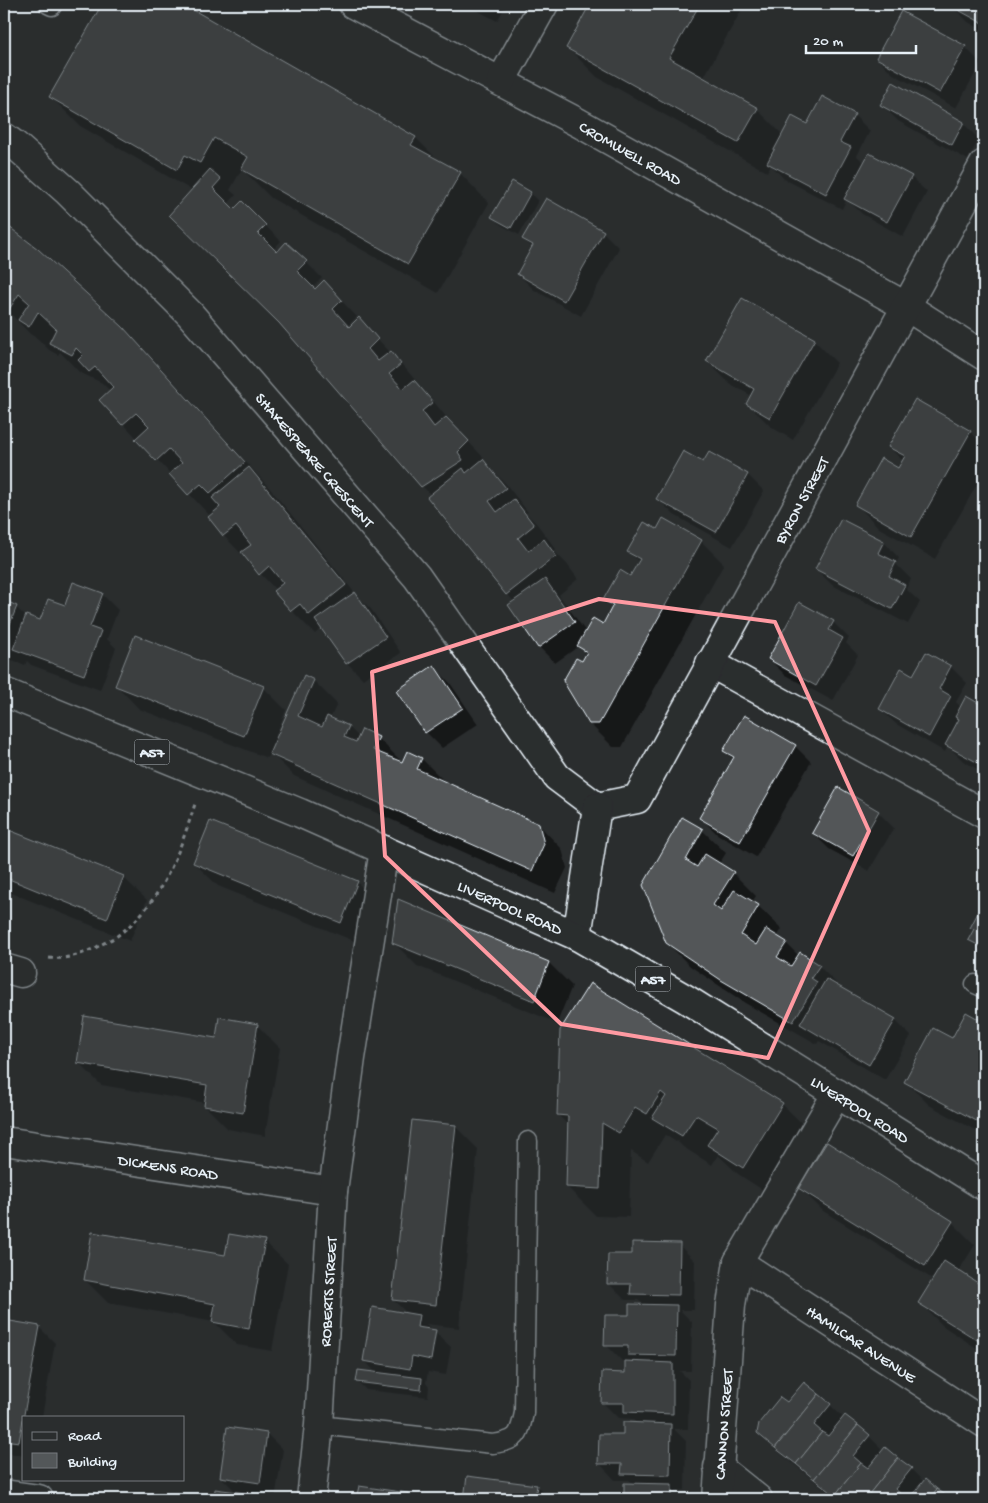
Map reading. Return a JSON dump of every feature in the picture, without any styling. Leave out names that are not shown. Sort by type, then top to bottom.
[{"type":"street","name":"CROMWELL ROAD","points":[[353,4],[501,81],[907,307],[984,356]]},
{"type":"street","points":[[501,81],[544,4]]},
{"type":"street","name":"SHAKESPEARE CRESCENT","points":[[9,141],[68,192],[190,314],[417,577],[557,777],[596,807]]},
{"type":"street","name":"BYRON STREET","points":[[596,807],[637,799],[984,164]]},
{"type":"street","points":[[710,663],[984,814]]},
{"type":"street","name":"LIVERPOOL ROAD","points":[[4,692],[384,850],[576,936],[686,999],[984,1186]]},
{"type":"street","points":[[576,936],[596,807]]},
{"type":"street","name":"ROBERTS STREET","points":[[311,1499],[320,1425],[332,1191],[384,850]]},
{"type":"street","points":[[738,1262],[837,1093]]},
{"type":"street","name":"DICKENS ROAD","points":[[4,1141],[332,1191]]},
{"type":"street","name":"CANNON STREET","points":[[717,1499],[731,1305],[738,1262]]},
{"type":"street","name":"HAMILCAR AVENUE","points":[[738,1262],[984,1423]]},
{"type":"street","points":[[718,1467],[758,1499]]},
{"type":"street","points":[[4,1494],[39,1499]]},
{"type":"lane","points":[[320,1425],[493,1444],[510,1442],[520,1431],[524,1413],[528,1141]]},
{"type":"path","points":[[13,971],[28,955],[54,959],[83,954],[116,936],[143,913],[164,882],[182,845],[204,774]]},
{"type":"highlighted area","points":[[599,599],[775,622],[869,831],[768,1058],[561,1024],[385,856],[372,672]]},
{"type":"building","points":[[102,4],[183,4],[416,137],[411,145],[461,172],[408,264],[241,169],[248,157],[214,138],[200,163],[185,155],[177,170],[49,97]]},
{"type":"building","points":[[590,4],[700,4],[669,58],[758,108],[738,143],[566,48]]},
{"type":"building","points":[[952,4],[984,4],[984,24],[951,6]]},
{"type":"building","points":[[901,11],[966,46],[940,93],[876,58]]},
{"type":"building","points":[[893,82],[964,122],[952,145],[880,105]]},
{"type":"building","points":[[822,96],[855,114],[840,142],[851,147],[826,194],[767,163],[792,116],[807,124]]},
{"type":"building","points":[[869,153],[912,176],[887,222],[844,199]]},
{"type":"building","points":[[210,169],[221,179],[213,188],[234,209],[242,201],[266,225],[258,233],[277,252],[286,242],[307,261],[297,271],[315,289],[324,280],[342,300],[333,309],[349,327],[359,317],[378,339],[368,349],[378,361],[391,351],[401,364],[389,374],[403,389],[414,380],[433,402],[422,411],[434,427],[446,417],[469,441],[458,452],[463,460],[421,487],[279,323],[169,215]]},
{"type":"building","points":[[512,181],[531,192],[511,228],[491,217]]},
{"type":"building","points":[[546,198],[604,231],[564,301],[517,274],[533,245],[522,239]]},
{"type":"building","points":[[4,223],[38,249],[123,327],[245,462],[210,493],[201,484],[188,495],[169,474],[182,463],[169,449],[156,461],[135,439],[149,426],[136,413],[122,425],[99,400],[113,387],[95,367],[89,372],[78,360],[83,355],[76,348],[72,355],[49,343],[56,329],[38,312],[29,327],[18,320],[29,303],[19,294],[8,311],[4,308],[4,298],[11,287],[4,281]]},
{"type":"building","points":[[742,298],[815,339],[770,418],[746,404],[754,389],[706,361]]},
{"type":"building","points":[[915,399],[971,431],[911,537],[855,505],[881,458],[898,468],[905,456],[888,447]]},
{"type":"building","points":[[683,451],[703,462],[709,452],[748,474],[716,532],[656,499]]},
{"type":"building","points":[[483,459],[506,488],[489,501],[497,512],[514,499],[534,525],[518,538],[528,551],[544,539],[556,556],[506,595],[427,497],[463,468],[466,473]]},
{"type":"building","points":[[249,467],[346,585],[309,615],[300,604],[291,611],[273,591],[283,583],[269,566],[259,575],[241,552],[251,545],[236,526],[223,536],[208,517],[220,507],[212,498]]},
{"type":"building","points":[[663,518],[702,540],[599,724],[589,724],[563,681],[576,658],[582,661],[587,652],[577,646],[593,618],[603,624],[613,605],[603,600],[620,570],[630,576],[640,559],[627,552],[644,522],[657,529]]},
{"type":"building","points":[[841,519],[884,541],[878,553],[896,562],[889,576],[905,585],[892,609],[815,569]]},
{"type":"building","points":[[545,579],[575,622],[538,648],[508,605]]},
{"type":"building","points":[[73,582],[103,593],[90,627],[101,631],[84,675],[13,649],[26,615],[40,620],[48,599],[65,605]]},
{"type":"building","points":[[355,592],[386,637],[346,664],[315,620]]},
{"type":"building","points":[[4,600],[17,606],[4,639]]},
{"type":"building","points":[[799,602],[834,621],[829,630],[843,638],[816,686],[768,659]]},
{"type":"building","points":[[135,635],[264,686],[244,736],[115,686]]},
{"type":"building","points":[[926,652],[951,666],[939,689],[951,696],[929,737],[879,709],[901,668],[913,675]]},
{"type":"building","points":[[434,665],[463,708],[425,733],[396,691]]},
{"type":"building","points":[[304,675],[314,680],[298,716],[322,727],[327,716],[349,726],[344,737],[356,742],[362,729],[379,737],[373,750],[402,762],[407,751],[422,758],[417,769],[539,824],[544,844],[532,871],[269,754]]},
{"type":"building","points":[[966,696],[980,704],[984,696],[984,766],[945,745],[959,719],[955,717]]},
{"type":"building","points":[[744,715],[796,745],[740,842],[699,818],[734,757],[723,751]]},
{"type":"building","points":[[838,787],[879,811],[853,856],[812,833]]},
{"type":"building","points":[[682,817],[703,829],[686,860],[697,867],[705,854],[734,872],[713,905],[721,911],[734,890],[759,905],[741,935],[756,945],[766,929],[787,942],[777,957],[791,966],[800,952],[820,965],[811,978],[817,982],[793,1022],[721,980],[666,943],[643,885]]},
{"type":"building","points":[[210,821],[358,881],[341,923],[193,863]]},
{"type":"building","points":[[4,828],[124,876],[107,919],[4,877]]},
{"type":"building","points":[[398,899],[549,962],[534,1001],[392,943]]},
{"type":"building","points":[[984,901],[984,948],[968,940],[974,929],[970,928]]},
{"type":"building","points":[[826,979],[896,1019],[869,1065],[800,1024]]},
{"type":"building","points":[[590,983],[783,1103],[743,1168],[707,1145],[718,1128],[696,1115],[682,1136],[652,1118],[666,1096],[661,1092],[647,1114],[635,1107],[619,1133],[602,1123],[600,1189],[566,1187],[568,1116],[557,1115],[560,1030]]},
{"type":"building","points":[[966,1012],[984,1022],[984,1125],[904,1082],[933,1028],[952,1038]]},
{"type":"building","points":[[84,1016],[216,1038],[219,1017],[258,1024],[243,1113],[204,1106],[207,1085],[77,1063]]},
{"type":"building","points":[[412,1120],[456,1125],[436,1305],[392,1300]]},
{"type":"building","points":[[827,1142],[953,1221],[925,1266],[798,1188]]},
{"type":"building","points":[[92,1232],[225,1255],[229,1234],[265,1240],[249,1329],[212,1322],[215,1304],[84,1280]]},
{"type":"building","points":[[632,1242],[680,1243],[679,1295],[630,1294],[631,1284],[607,1284],[608,1254],[632,1254]]},
{"type":"building","points":[[944,1261],[984,1287],[984,1353],[979,1349],[982,1343],[918,1303]]},
{"type":"building","points":[[629,1304],[677,1305],[676,1356],[628,1355],[628,1346],[604,1346],[605,1315],[629,1315]]},
{"type":"building","points":[[372,1307],[419,1315],[417,1327],[436,1330],[431,1360],[412,1356],[410,1369],[363,1361]]},
{"type":"building","points":[[4,1320],[40,1326],[24,1416],[22,1416],[19,1442],[4,1440]]},
{"type":"building","points":[[625,1361],[673,1363],[673,1414],[624,1412],[624,1403],[601,1403],[602,1372],[625,1373]]},
{"type":"building","points":[[358,1370],[422,1378],[421,1390],[356,1382]]},
{"type":"building","points":[[804,1382],[819,1394],[775,1448],[757,1433],[759,1423],[780,1397],[787,1402]]},
{"type":"building","points":[[819,1394],[831,1404],[814,1425],[822,1432],[796,1464],[775,1448]]},
{"type":"building","points":[[845,1415],[858,1425],[814,1479],[796,1464],[822,1432],[828,1436]]},
{"type":"building","points":[[623,1422],[671,1424],[670,1475],[621,1474],[622,1464],[598,1464],[599,1434],[623,1434]]},
{"type":"building","points":[[858,1425],[870,1435],[853,1456],[861,1463],[835,1495],[814,1479]]},
{"type":"building","points":[[227,1427],[267,1433],[260,1483],[220,1477]]},
{"type":"building","points":[[885,1447],[898,1458],[865,1499],[840,1499],[835,1495],[861,1463],[868,1468]]},
{"type":"building","points":[[898,1458],[912,1468],[895,1489],[901,1494],[896,1499],[865,1499]]},
{"type":"building","points":[[467,1476],[537,1485],[535,1499],[464,1499]]},
{"type":"building","points":[[925,1479],[937,1489],[929,1499],[909,1499]]},
{"type":"building","points":[[624,1483],[672,1484],[672,1499],[600,1499],[600,1494],[624,1495]]},
{"type":"building","points":[[359,1486],[408,1493],[408,1499],[356,1499]]},
{"type":"building","points":[[215,1489],[260,1495],[259,1499],[214,1499]]},
{"type":"building","points":[[937,1489],[951,1499],[929,1499]]}]
